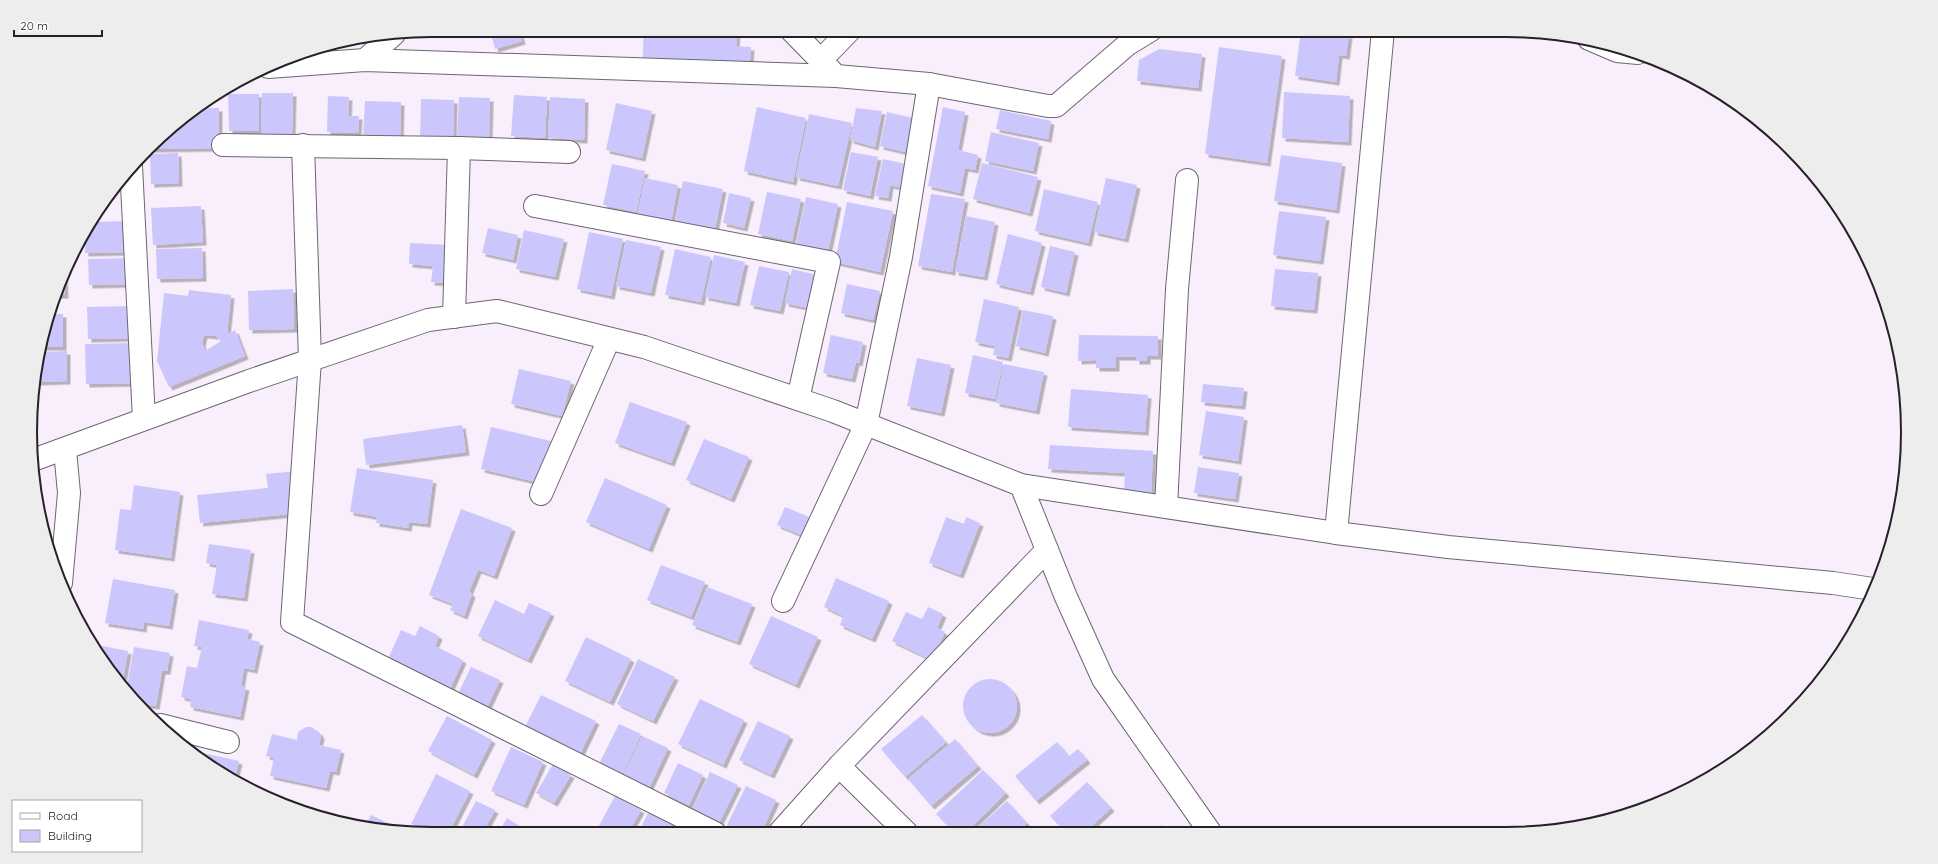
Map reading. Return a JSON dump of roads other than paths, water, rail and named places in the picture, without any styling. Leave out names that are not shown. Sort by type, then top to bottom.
[{"type":"street","points":[[799,37],[836,76]]},
{"type":"street","points":[[821,60],[843,37]]},
{"type":"street","points":[[300,60],[326,54],[365,60],[836,76],[928,84],[1048,106],[1056,106],[1128,44],[1140,37]]},
{"type":"street","points":[[1336,533],[1382,37]]},
{"type":"street","points":[[365,60],[388,39]]},
{"type":"street","points":[[783,601],[866,424],[901,257],[928,84]]},
{"type":"street","points":[[303,145],[310,360],[292,622],[703,827]]},
{"type":"street","points":[[224,146],[303,145],[569,152]]},
{"type":"street","points":[[454,317],[459,148]]},
{"type":"street","points":[[132,176],[144,419]]},
{"type":"street","points":[[1166,507],[1177,289],[1187,180]]},
{"type":"street","points":[[535,206],[829,262],[798,399]]},
{"type":"street","points":[[38,458],[65,450],[144,419],[310,360],[428,320],[497,312],[644,347],[798,399],[1021,485],[1336,533],[1448,547],[1833,583],[1869,588]]},
{"type":"street","points":[[541,494],[609,339]]},
{"type":"street","points":[[62,570],[69,493],[65,450]]},
{"type":"street","points":[[1021,485],[1066,597],[1103,679],[1207,827]]},
{"type":"street","points":[[784,827],[839,766],[1047,550]]},
{"type":"street","points":[[171,728],[228,742]]},
{"type":"street","points":[[839,766],[903,827]]}]
